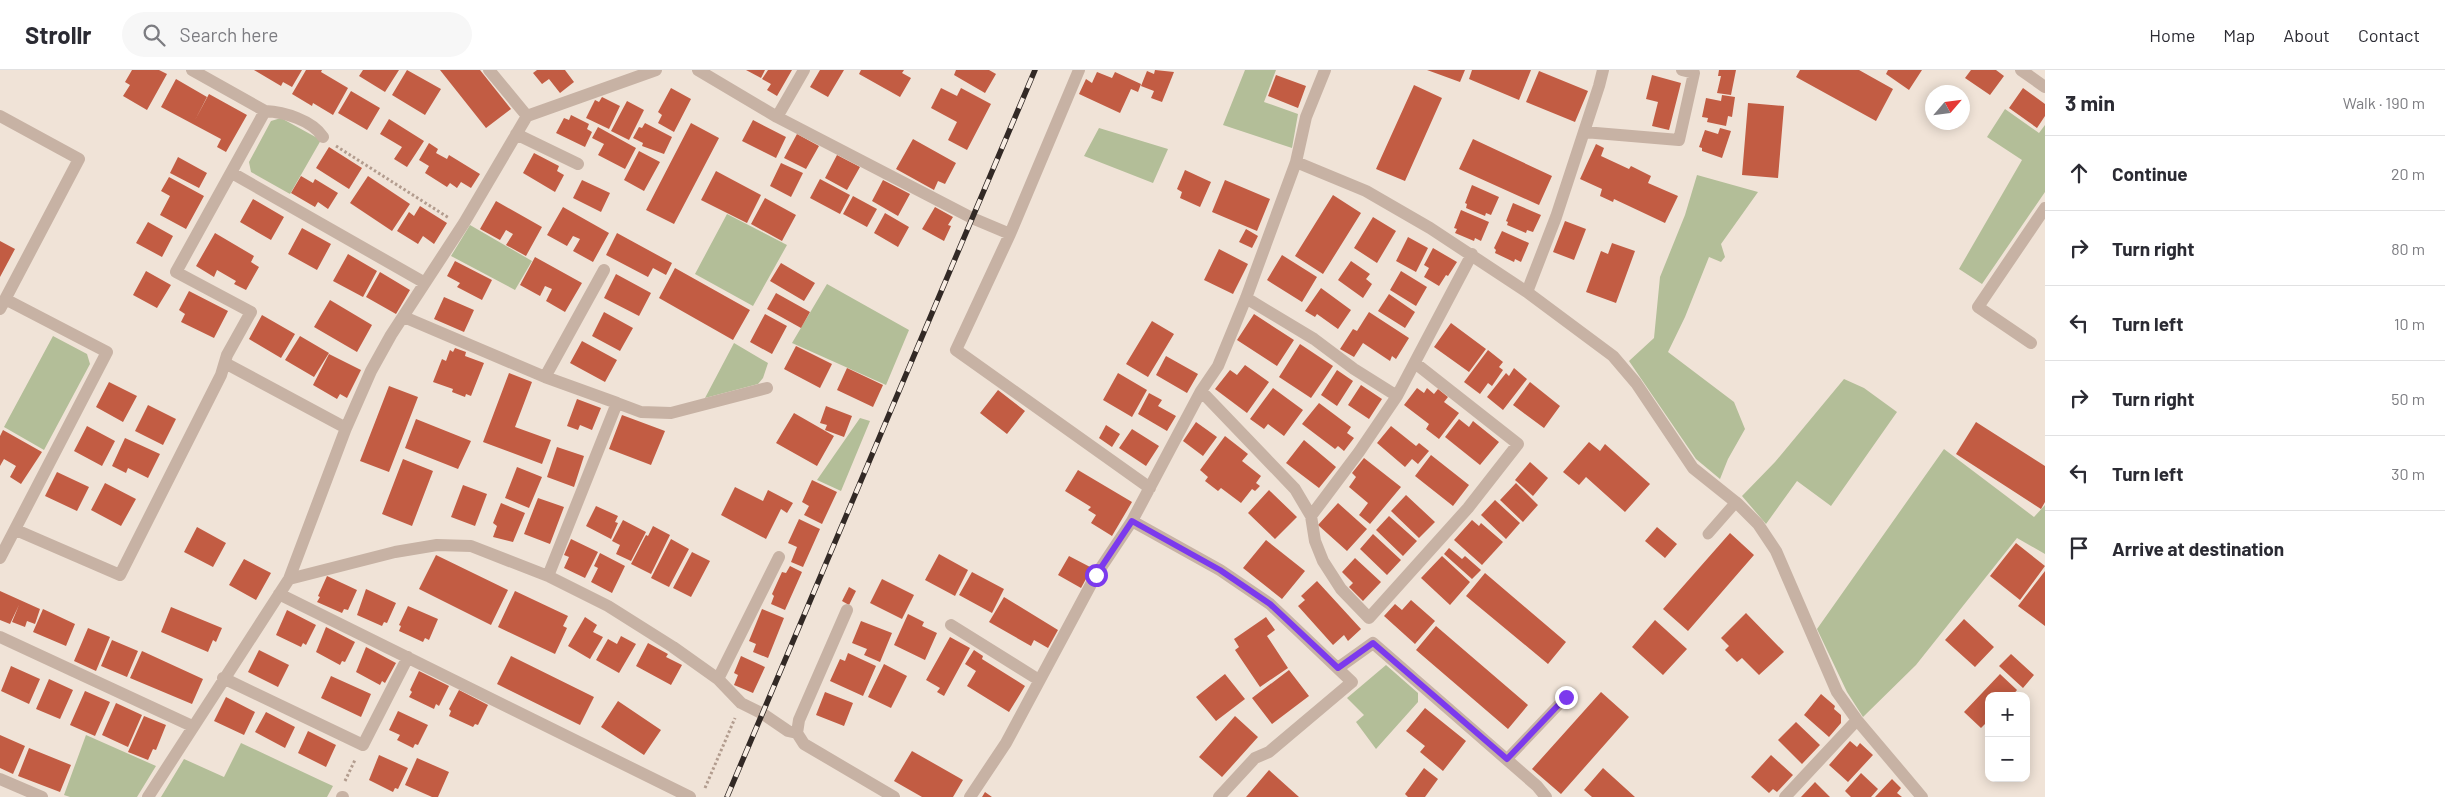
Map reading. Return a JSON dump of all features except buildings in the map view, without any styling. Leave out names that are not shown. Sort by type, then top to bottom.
[{"type":"street","points":[[192,70],[265,110],[282,112],[318,130],[323,137]]},
{"type":"street","points":[[489,70],[527,116]]},
{"type":"street","points":[[148,797],[223,678],[289,579],[346,428],[371,371],[391,335],[462,226],[527,116],[656,70]]},
{"type":"street","points":[[698,70],[777,117],[972,218],[1010,234]]},
{"type":"street","points":[[777,117],[804,70]]},
{"type":"street","points":[[1079,70],[1010,234],[956,350],[1150,488]]},
{"type":"street","points":[[970,797],[1006,743],[1096,575],[1132,521],[1201,391],[1218,366],[1246,298],[1296,162],[1306,117],[1325,70]]},
{"type":"street","points":[[1527,292],[1556,217],[1603,70]]},
{"type":"street","points":[[1584,132],[1679,140],[1694,72],[1682,70]]},
{"type":"street","points":[[2021,70],[2045,87]]},
{"type":"street","points":[[16,530],[120,575],[251,312],[176,272],[265,110]]},
{"type":"street","points":[[0,116],[80,159],[3,304],[107,352],[0,558]]},
{"type":"street","points":[[516,134],[578,164]]},
{"type":"street","points":[[1296,162],[1366,191],[1472,254],[1613,356],[1636,383],[1693,468],[1736,502],[1758,524],[1776,551],[1837,692],[1857,720],[1922,797]]},
{"type":"street","points":[[232,173],[425,283]]},
{"type":"street","points":[[2031,343],[1978,307],[2045,208]]},
{"type":"street","points":[[1311,516],[1359,452],[1397,396],[1472,254]]},
{"type":"street","points":[[545,377],[604,270]]},
{"type":"street","points":[[1246,298],[1314,339],[1354,369],[1397,396]]},
{"type":"street","points":[[404,317],[545,377],[641,412],[671,412],[767,388]]},
{"type":"street","points":[[225,363],[346,428]]},
{"type":"street","points":[[1201,391],[1295,489],[1311,516],[1315,540],[1323,562],[1341,589],[1370,618],[1468,508],[1518,444],[1415,363]]},
{"type":"street","points":[[548,576],[616,403]]},
{"type":"street","points":[[1132,521],[1220,570],[1270,604],[1352,682],[1269,752],[1255,758],[1219,797]]},
{"type":"street","points":[[289,579],[395,552],[437,545],[471,546],[548,576],[608,606],[673,646],[718,679],[741,703],[788,730],[797,733],[804,744],[894,797]]},
{"type":"street","points":[[718,679],[780,557]]},
{"type":"street","points":[[279,594],[690,797]]},
{"type":"street","points":[[797,733],[800,720],[847,610]]},
{"type":"street","points":[[950,625],[1039,680]]},
{"type":"street","points":[[0,637],[192,726]]},
{"type":"street","points":[[1338,668],[1373,643],[1538,786],[1546,797]]},
{"type":"street","points":[[223,678],[364,745],[408,657]]},
{"type":"street","points":[[1785,797],[1857,720]]},
{"type":"street","points":[[0,780],[42,797]]},
{"type":"lane","points":[[1708,534],[1736,502]]},
{"type":"lane","points":[[1507,759],[1566,697]]},
{"type":"path","points":[[323,137],[462,226]]},
{"type":"path","points":[[704,791],[741,703]]},
{"type":"path","points":[[342,797],[343,785],[364,745]]},
{"type":"green space","points":[[1245,70],[1276,70],[1264,102],[1298,114],[1292,148],[1223,125]]},
{"type":"green space","points":[[2005,109],[2039,133],[2045,125],[2045,192],[1982,284],[1959,269],[2022,160],[1987,137]]},
{"type":"green space","points":[[281,118],[321,140],[290,194],[251,172],[249,162],[271,121]]},
{"type":"green space","points":[[1099,128],[1168,149],[1153,183],[1084,156]]},
{"type":"green space","points":[[1697,175],[1758,192],[1721,244],[1725,257],[1721,262],[1709,257],[1685,317],[1668,352],[1734,402],[1745,429],[1728,459],[1720,479],[1696,459],[1629,361],[1654,338],[1660,277],[1685,215]]},
{"type":"green space","points":[[727,214],[787,245],[753,306],[695,274]]},
{"type":"green space","points":[[470,225],[532,261],[515,290],[451,256]]},
{"type":"green space","points":[[827,284],[909,330],[886,385],[792,343]]},
{"type":"green space","points":[[53,336],[87,354],[90,364],[44,450],[4,427]]},
{"type":"green space","points":[[734,343],[768,363],[763,378],[758,384],[705,398]]},
{"type":"green space","points":[[1844,379],[1864,388],[1897,412],[1831,506],[1797,481],[1766,524],[1742,496],[1775,462]]},
{"type":"green space","points":[[860,418],[870,421],[841,491],[817,480]]},
{"type":"green space","points":[[1944,449],[2034,517],[2045,505],[2045,554],[2017,538],[1916,665],[1863,717],[1847,692],[1817,629]]},
{"type":"green space","points":[[1386,665],[1418,693],[1418,702],[1376,749],[1356,722],[1364,715],[1347,698]]},
{"type":"green space","points":[[86,735],[156,766],[137,797],[70,797],[64,795]]},
{"type":"green space","points":[[241,743],[333,786],[327,797],[161,797],[184,759],[224,777]]},
{"type":"railway","points":[[727,797],[1035,70]]},
{"type":"route","points":[[1096,575],[1132,521],[1220,570],[1270,604],[1338,668],[1373,643],[1507,759],[1566,697]]}]
